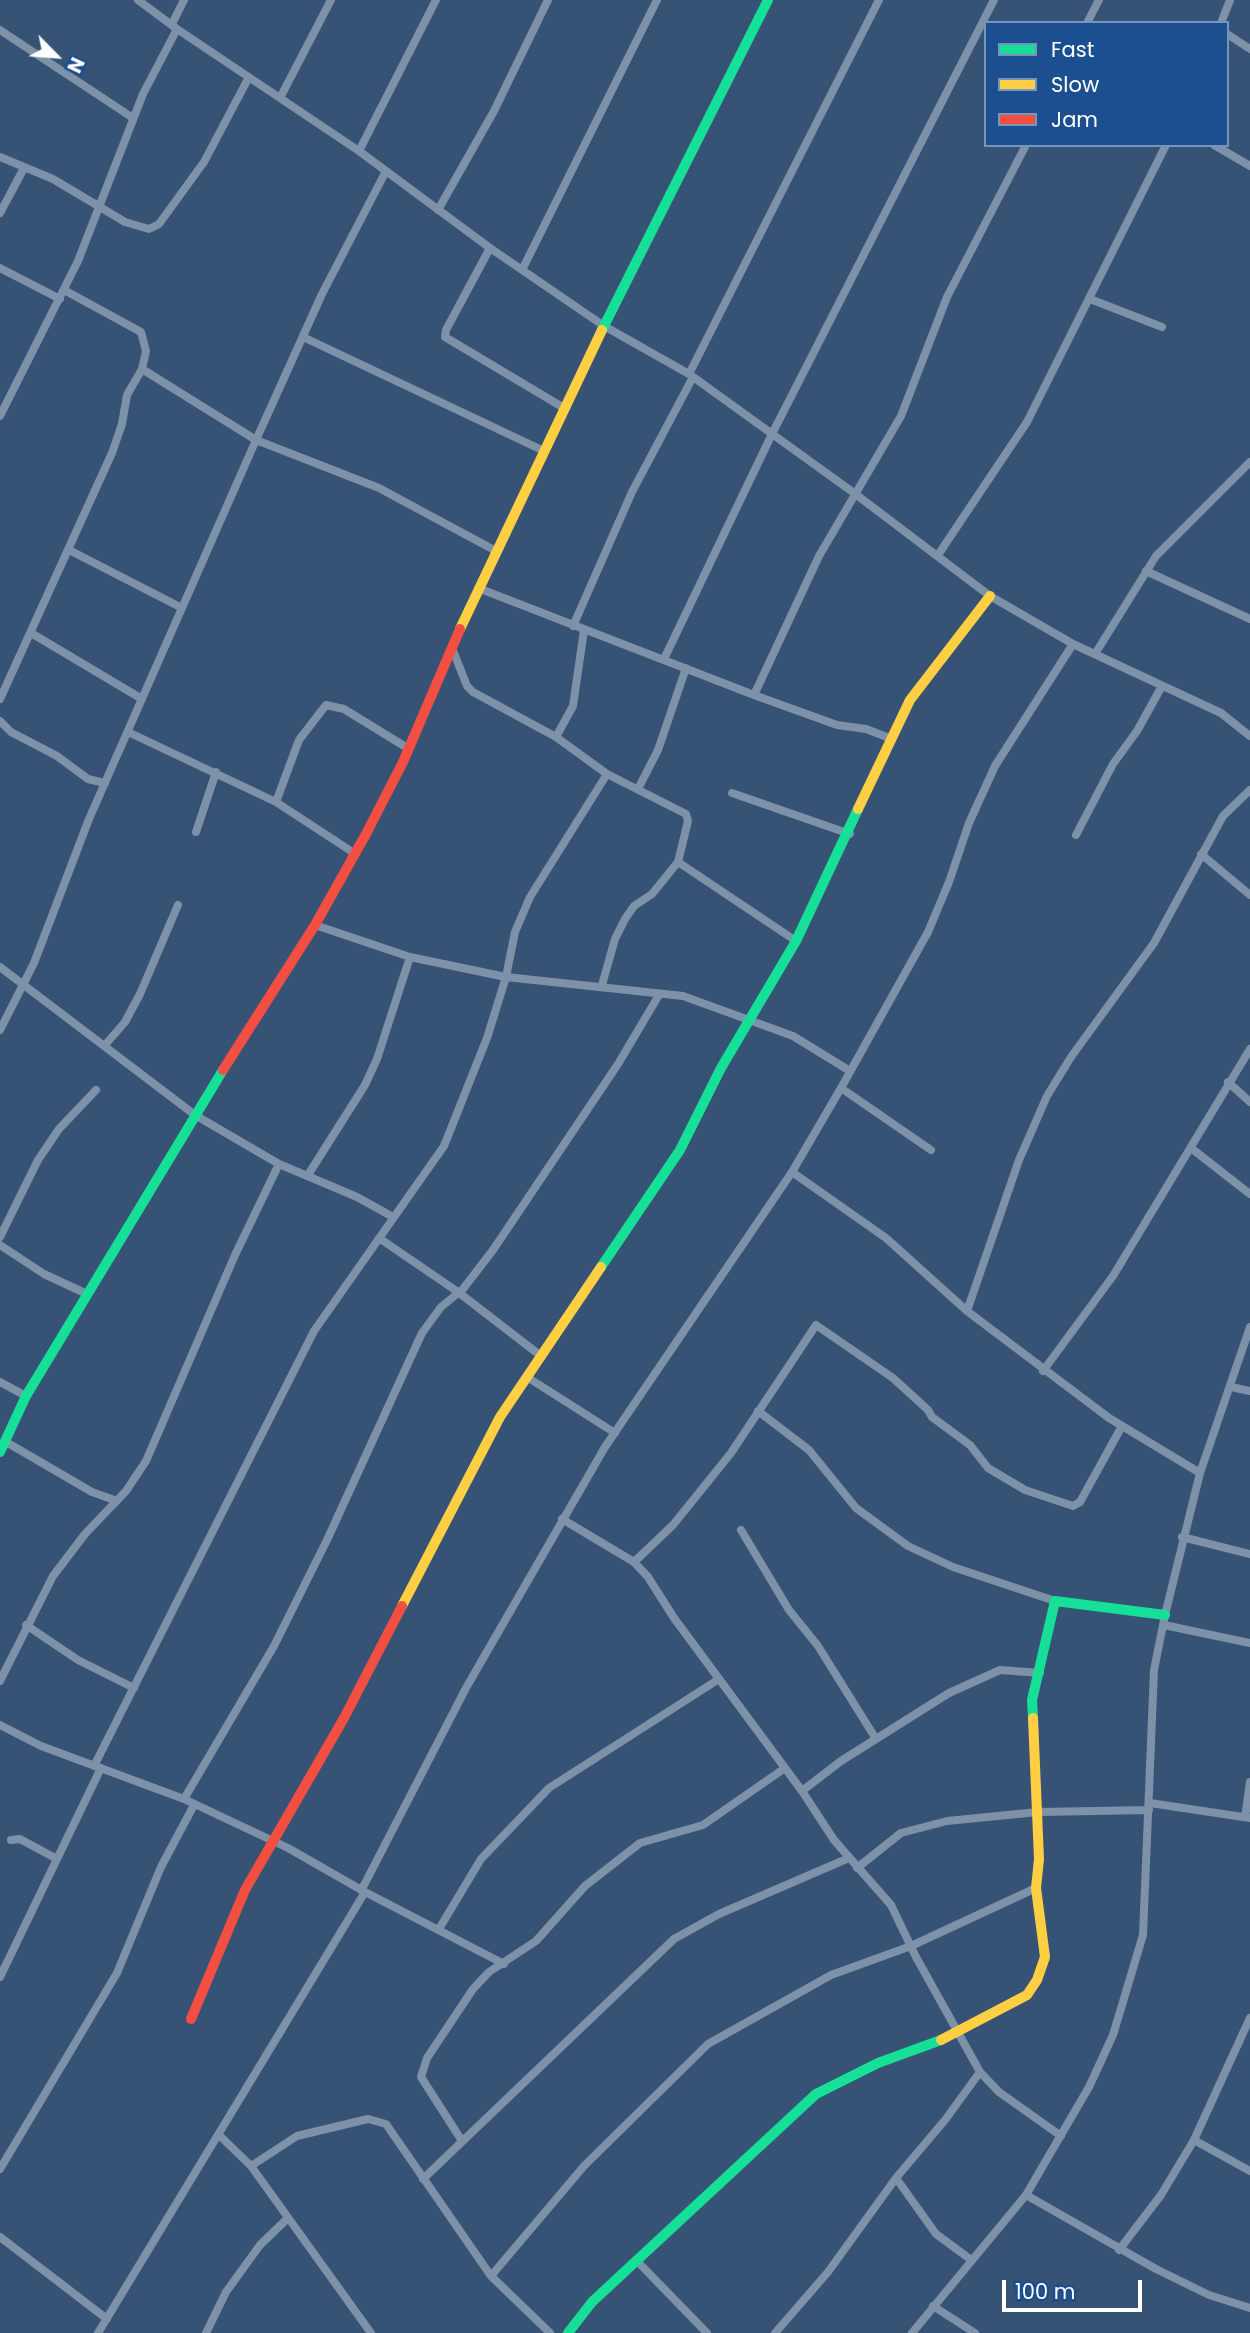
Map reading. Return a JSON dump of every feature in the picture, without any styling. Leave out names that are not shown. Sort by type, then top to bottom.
[{"type":"street","points":[[138,0],[359,151],[490,248],[604,326],[691,376],[854,493],[990,596],[1073,644],[1221,713],[1250,736]]},
{"type":"street","points":[[0,416],[60,299],[101,207],[133,118],[184,0]]},
{"type":"street","points":[[280,98],[331,0]]},
{"type":"street","points":[[359,151],[436,0]]},
{"type":"street","points":[[438,210],[494,111],[548,0]]},
{"type":"street","points":[[522,270],[657,0]]},
{"type":"street","points":[[117,1501],[92,1492],[3,1447],[26,1396],[195,1115],[315,925],[409,749],[478,588],[564,408],[768,0]]},
{"type":"street","points":[[572,626],[632,492],[879,0]]},
{"type":"street","points":[[664,659],[772,434],[994,0]]},
{"type":"street","points":[[1088,21],[1099,0]]},
{"type":"street","points":[[1222,21],[1230,0]]},
{"type":"street","points":[[0,30],[133,118]]},
{"type":"street","points":[[1229,35],[1250,49]]},
{"type":"street","points":[[0,157],[53,179],[142,229],[149,229],[159,224],[204,162],[249,77]]},
{"type":"street","points":[[754,695],[819,555],[901,416],[947,297],[1025,147]]},
{"type":"street","points":[[938,555],[1027,422],[1165,147]]},
{"type":"street","points":[[1217,147],[1250,166]]},
{"type":"street","points":[[0,213],[24,169]]},
{"type":"street","points":[[0,1030],[23,985],[105,783],[256,440],[303,337],[386,171]]},
{"type":"street","points":[[490,248],[446,330],[445,337],[564,408]]},
{"type":"street","points":[[0,268],[60,299]]},
{"type":"street","points":[[0,699],[112,453],[122,424],[127,395],[142,369],[146,351],[141,332],[64,290]]},
{"type":"street","points":[[1090,299],[1162,327]]},
{"type":"street","points":[[303,337],[544,451]]},
{"type":"street","points":[[142,369],[256,440],[379,488],[496,551]]},
{"type":"street","points":[[1095,654],[1156,556],[1250,462]]},
{"type":"street","points":[[69,550],[182,608]]},
{"type":"street","points":[[1146,571],[1250,619]]},
{"type":"street","points":[[478,588],[754,695],[837,725],[866,729],[892,739]]},
{"type":"street","points":[[191,2019],[245,1890],[344,1718],[500,1417],[681,1150],[749,1019],[796,941],[850,834],[910,701],[990,596]]},
{"type":"street","points":[[556,737],[573,706],[584,630]]},
{"type":"street","points":[[31,633],[142,699]]},
{"type":"street","points":[[98,2333],[219,2135],[363,1890],[466,1688],[562,1519],[615,1433],[792,1172],[841,1088],[928,932],[969,823],[995,766],[1073,644]]},
{"type":"street","points":[[452,648],[467,686],[473,692],[556,737],[607,774],[688,817],[678,862],[652,894],[634,906],[625,919],[615,939],[602,985]]},
{"type":"street","points":[[638,789],[658,750],[686,668]]},
{"type":"street","points":[[1076,835],[1113,764],[1137,731],[1163,686]]},
{"type":"street","points":[[276,802],[299,740],[326,705],[344,709],[409,749]]},
{"type":"street","points":[[0,721],[11,732],[57,756],[88,779],[105,783]]},
{"type":"street","points":[[128,732],[276,802],[354,853]]},
{"type":"street","points":[[195,832],[216,772]]},
{"type":"street","points":[[0,1977],[134,1688],[314,1331],[444,1146],[456,1120],[506,977],[515,932],[530,897],[607,774]]},
{"type":"street","points":[[967,1311],[1019,1160],[1046,1096],[1071,1056],[1154,943],[1223,816],[1250,790]]},
{"type":"street","points":[[732,793],[797,818],[850,834]]},
{"type":"street","points":[[1201,854],[1250,895]]},
{"type":"street","points":[[678,862],[796,941]]},
{"type":"street","points":[[105,1045],[125,1022],[178,905]]},
{"type":"street","points":[[315,925],[410,957],[506,977],[602,985],[659,995],[683,996],[793,1036],[850,1071]]},
{"type":"street","points":[[308,1175],[365,1085],[377,1059],[410,957]]},
{"type":"street","points":[[0,967],[195,1115],[279,1164],[308,1175],[393,1217]]},
{"type":"street","points":[[184,1799],[280,1634],[422,1333],[440,1307],[458,1292],[500,1240],[618,1064],[659,995]]},
{"type":"street","points":[[1043,1371],[1114,1276],[1250,1049]]},
{"type":"street","points":[[1228,1082],[1250,1102]]},
{"type":"street","points":[[841,1088],[931,1150]]},
{"type":"street","points":[[0,1237],[38,1160],[59,1129],[96,1090]]},
{"type":"street","points":[[1191,1148],[1250,1194]]},
{"type":"street","points":[[0,1681],[53,1576],[85,1534],[117,1501],[146,1461],[235,1255],[279,1164]]},
{"type":"street","points":[[792,1172],[886,1238],[967,1311],[1043,1371],[1122,1426],[1200,1473]]},
{"type":"street","points":[[379,1238],[458,1292],[541,1356]]},
{"type":"street","points":[[0,1245],[44,1274],[87,1294]]},
{"type":"street","points":[[634,1562],[673,1525],[731,1453],[816,1325],[893,1378],[928,1410],[932,1417],[970,1445],[988,1468],[1024,1490],[1073,1506],[1080,1502],[1122,1426]]},
{"type":"street","points":[[912,2333],[1026,2194],[1090,2087],[1113,2035],[1143,1935],[1154,1670],[1182,1537],[1200,1473],[1250,1327]]},
{"type":"street","points":[[527,1377],[615,1433]]},
{"type":"street","points":[[0,1382],[26,1396]]},
{"type":"street","points":[[1231,1387],[1250,1391]]},
{"type":"street","points":[[758,1411],[809,1450],[856,1508],[908,1546],[953,1567],[1055,1601],[1164,1620],[1250,1643]]},
{"type":"street","points":[[562,1519],[634,1562],[849,1858],[891,1905],[911,1947],[980,2072],[999,2092],[1061,2136]]},
{"type":"street","points":[[741,1530],[789,1610],[818,1646],[876,1739]]},
{"type":"street","points":[[1182,1537],[1250,1554]]},
{"type":"street","points":[[568,2333],[592,2302],[816,2094],[878,2063],[959,2033],[1027,1995],[1037,1980],[1045,1957],[1036,1888],[1039,1859],[1038,1812],[1031,1721],[1032,1700],[1055,1601]]},
{"type":"street","points":[[26,1625],[58,1648],[134,1688]]},
{"type":"street","points":[[802,1791],[876,1739],[949,1693],[989,1673],[1011,1668],[1040,1672]]},
{"type":"street","points":[[439,1929],[481,1859],[549,1788],[719,1679]]},
{"type":"street","points":[[0,1725],[41,1746],[184,1799],[274,1842],[504,1965]]},
{"type":"street","points":[[462,2141],[423,2082],[423,2067],[473,1989],[489,1972],[504,1965],[536,1941],[584,1886],[640,1843],[703,1825],[785,1768]]},
{"type":"street","points":[[857,1868],[901,1833],[947,1821],[1038,1812],[1150,1806],[1248,1818],[1250,1782]]},
{"type":"street","points":[[0,2169],[117,1973],[161,1867],[194,1805]]},
{"type":"street","points":[[11,1840],[20,1839],[57,1859]]},
{"type":"street","points":[[423,2179],[674,1939],[719,1914],[849,1858]]},
{"type":"street","points":[[491,2276],[584,2166],[708,2044],[831,1976],[911,1947],[1036,1888]]},
{"type":"street","points":[[1119,2250],[1161,2195],[1194,2140],[1250,2020]]},
{"type":"street","points":[[775,2333],[828,2272],[896,2178],[945,2120],[980,2072]]},
{"type":"street","points":[[251,2166],[297,2136],[368,2119],[377,2120],[392,2130],[491,2276],[550,2333]]},
{"type":"street","points":[[219,2135],[251,2166],[371,2333]]},
{"type":"street","points":[[1194,2140],[1250,2171]]},
{"type":"street","points":[[896,2178],[936,2234],[971,2259]]},
{"type":"street","points":[[1026,2194],[1119,2250],[1209,2295],[1250,2308]]},
{"type":"street","points":[[210,2331],[226,2292],[260,2245],[288,2218]]},
{"type":"street","points":[[0,2237],[107,2319]]},
{"type":"street","points":[[636,2260],[707,2333]]},
{"type":"street","points":[[933,2306],[975,2333]]},
{"type":"traffic: fast","points":[[602,330],[768,0]]},
{"type":"traffic: fast","points":[[601,1267],[680,1150],[721,1068],[796,941],[858,809]]},
{"type":"traffic: fast","points":[[0,1452],[26,1396],[223,1070]]},
{"type":"traffic: fast","points":[[1033,1718],[1032,1700],[1055,1601],[1165,1615]]},
{"type":"traffic: fast","points":[[568,2333],[592,2302],[816,2094],[878,2063],[941,2040]]},
{"type":"traffic: slow","points":[[460,629],[602,330]]},
{"type":"traffic: slow","points":[[858,809],[910,700],[990,596]]},
{"type":"traffic: slow","points":[[402,1606],[500,1417],[601,1267]]},
{"type":"traffic: slow","points":[[941,2040],[1027,1995],[1037,1980],[1045,1957],[1036,1888],[1039,1859],[1033,1718]]},
{"type":"traffic: jam","points":[[223,1070],[315,925],[366,834],[403,762],[460,629]]},
{"type":"traffic: jam","points":[[191,2019],[245,1890],[344,1718],[402,1606]]}]
